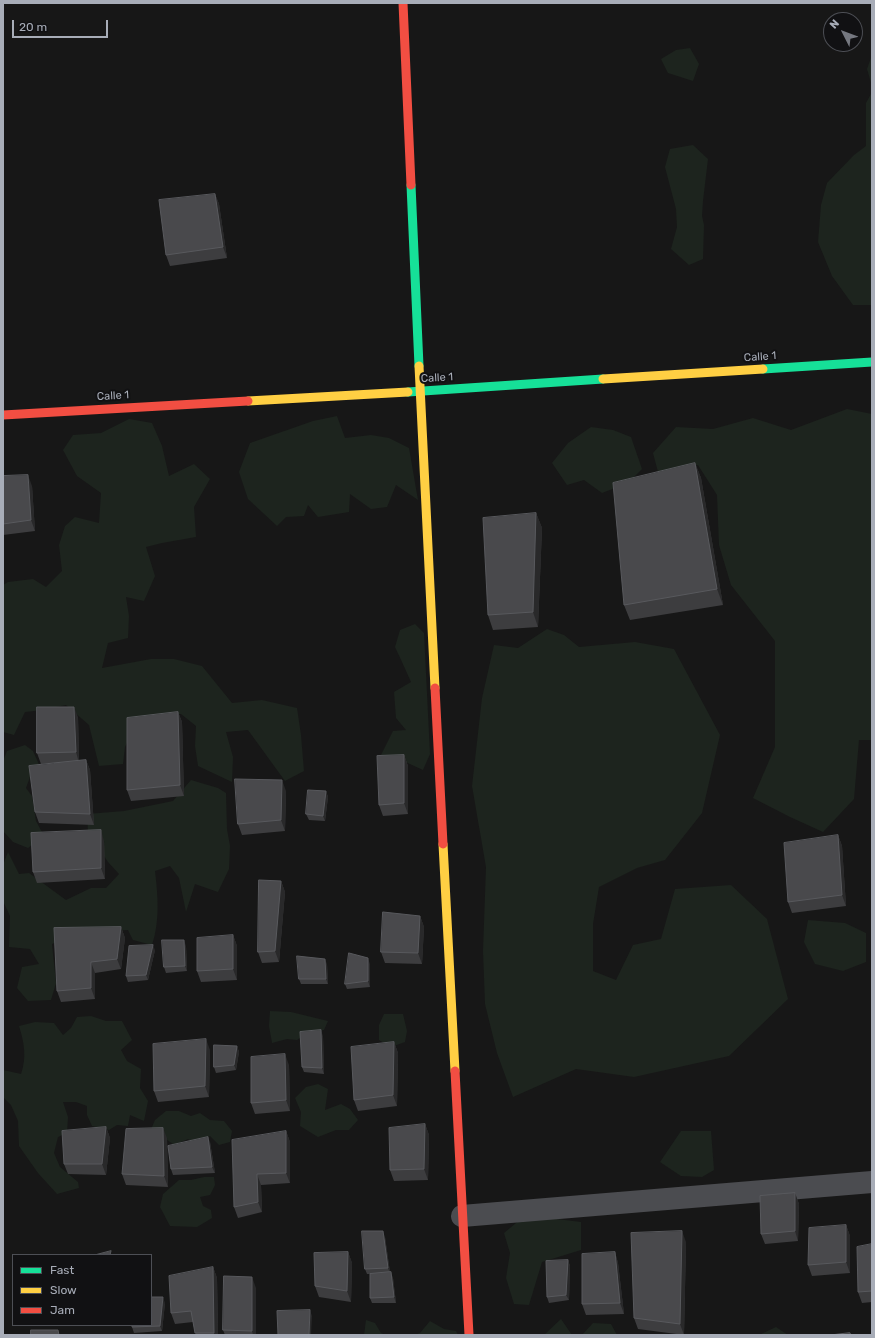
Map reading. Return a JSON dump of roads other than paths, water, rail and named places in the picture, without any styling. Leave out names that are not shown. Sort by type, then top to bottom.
[{"type":"street","points":[[404,3],[420,391],[468,1335]]},
{"type":"street","name":"Calle 1","points":[[3,414],[420,391],[872,362]]},
{"type":"street","points":[[462,1216],[872,1182]]}]
